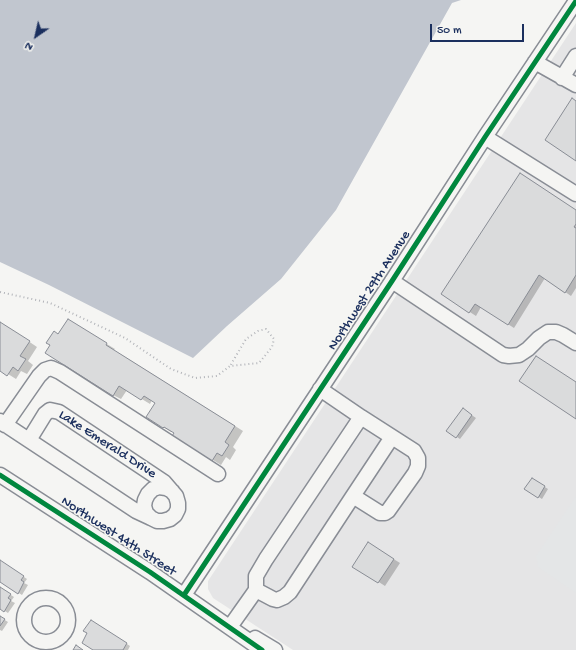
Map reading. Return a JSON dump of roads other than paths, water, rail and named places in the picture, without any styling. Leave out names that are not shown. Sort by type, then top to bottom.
[{"type":"street","name":"Northwest 29th Avenue","points":[[184,595],[576,1]]},
{"type":"street","points":[[562,78],[576,56]]},
{"type":"street","points":[[535,62],[576,85]]},
{"type":"street","points":[[485,137],[576,194]]},
{"type":"street","points":[[392,281],[503,355],[519,355],[548,332],[556,332],[564,335],[576,343]]},
{"type":"street","points":[[3,423],[39,376],[45,370],[52,368],[218,474]]},
{"type":"street","points":[[320,389],[414,451],[418,458],[418,466],[415,473],[385,513],[380,513],[353,496]]},
{"type":"street","name":"Lake Emerald Drive","points":[[3,423],[136,511],[157,521],[163,521],[170,519],[175,515],[178,509],[176,496],[164,482],[59,412],[50,410],[45,414],[29,440]]},
{"type":"street","points":[[232,624],[256,590],[256,576],[266,559],[361,417]]},
{"type":"street","points":[[256,590],[277,600],[290,592],[392,437]]},
{"type":"street","name":"Northwest 44th Street","points":[[0,475],[184,595],[275,650]]},
{"type":"street","name":"Lake Emerald Drive","points":[[151,518],[146,513],[144,506],[148,494],[159,488],[166,488],[172,491]]},
{"type":"street","name":"Northwest 44th Street","points":[[184,595],[262,650]]}]
